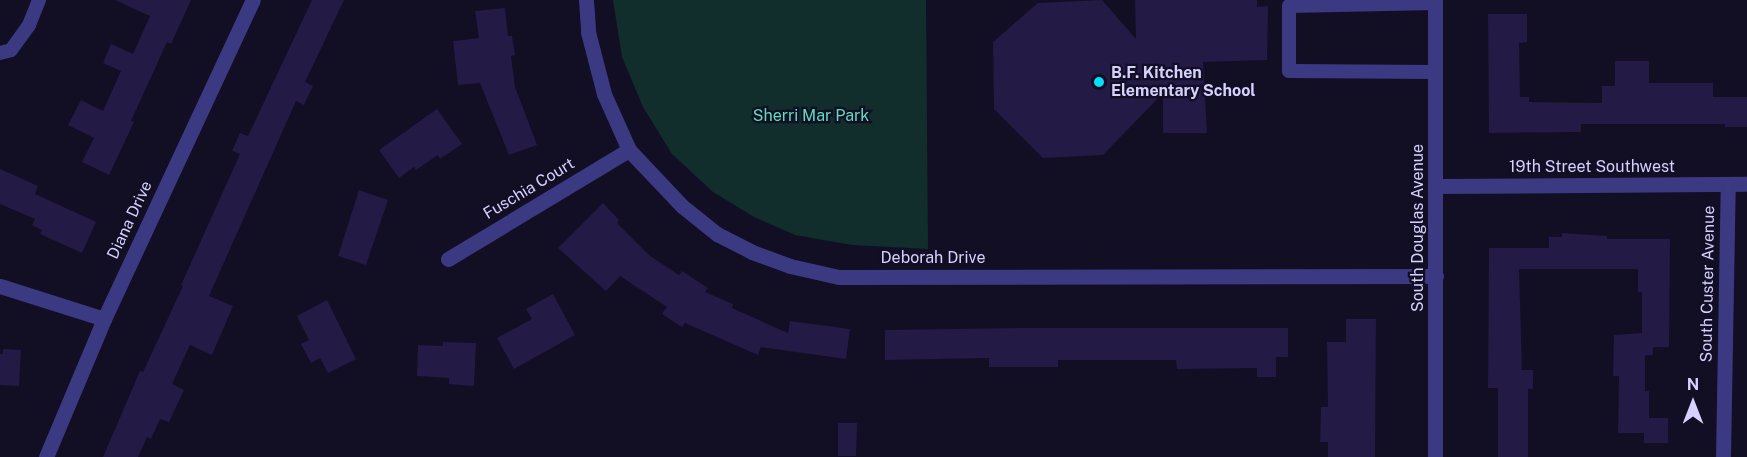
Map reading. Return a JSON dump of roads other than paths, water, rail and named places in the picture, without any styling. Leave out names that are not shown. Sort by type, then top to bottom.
[{"type":"street","name":"Diana Drive","points":[[46,457],[104,319],[253,0]]},
{"type":"street","name":"Deborah Drive","points":[[586,0],[588,32],[604,94],[629,150],[682,206],[717,234],[752,252],[812,273],[839,276],[1436,276]]},
{"type":"street","name":"South Douglas Avenue","points":[[1435,1],[1436,457]]},
{"type":"street","name":"Fuschia Court","points":[[448,259],[629,150]]},
{"type":"street","name":"South Custer Avenue","points":[[1723,457],[1728,184]]},
{"type":"street","name":"19th Street Southwest","points":[[1437,186],[1747,184]]},
{"type":"street","points":[[0,286],[104,319]]},
{"type":"lane","points":[[0,54],[11,50],[29,25],[39,0]]},
{"type":"lane","points":[[1435,1],[1289,6],[1289,71],[1436,72]]},
{"type":"place","name":"B.F. Kitchen Elementary School","points":[[1099,82]]},
{"type":"park label","name":"Sherri Mar Park","points":[[811,116]]}]
